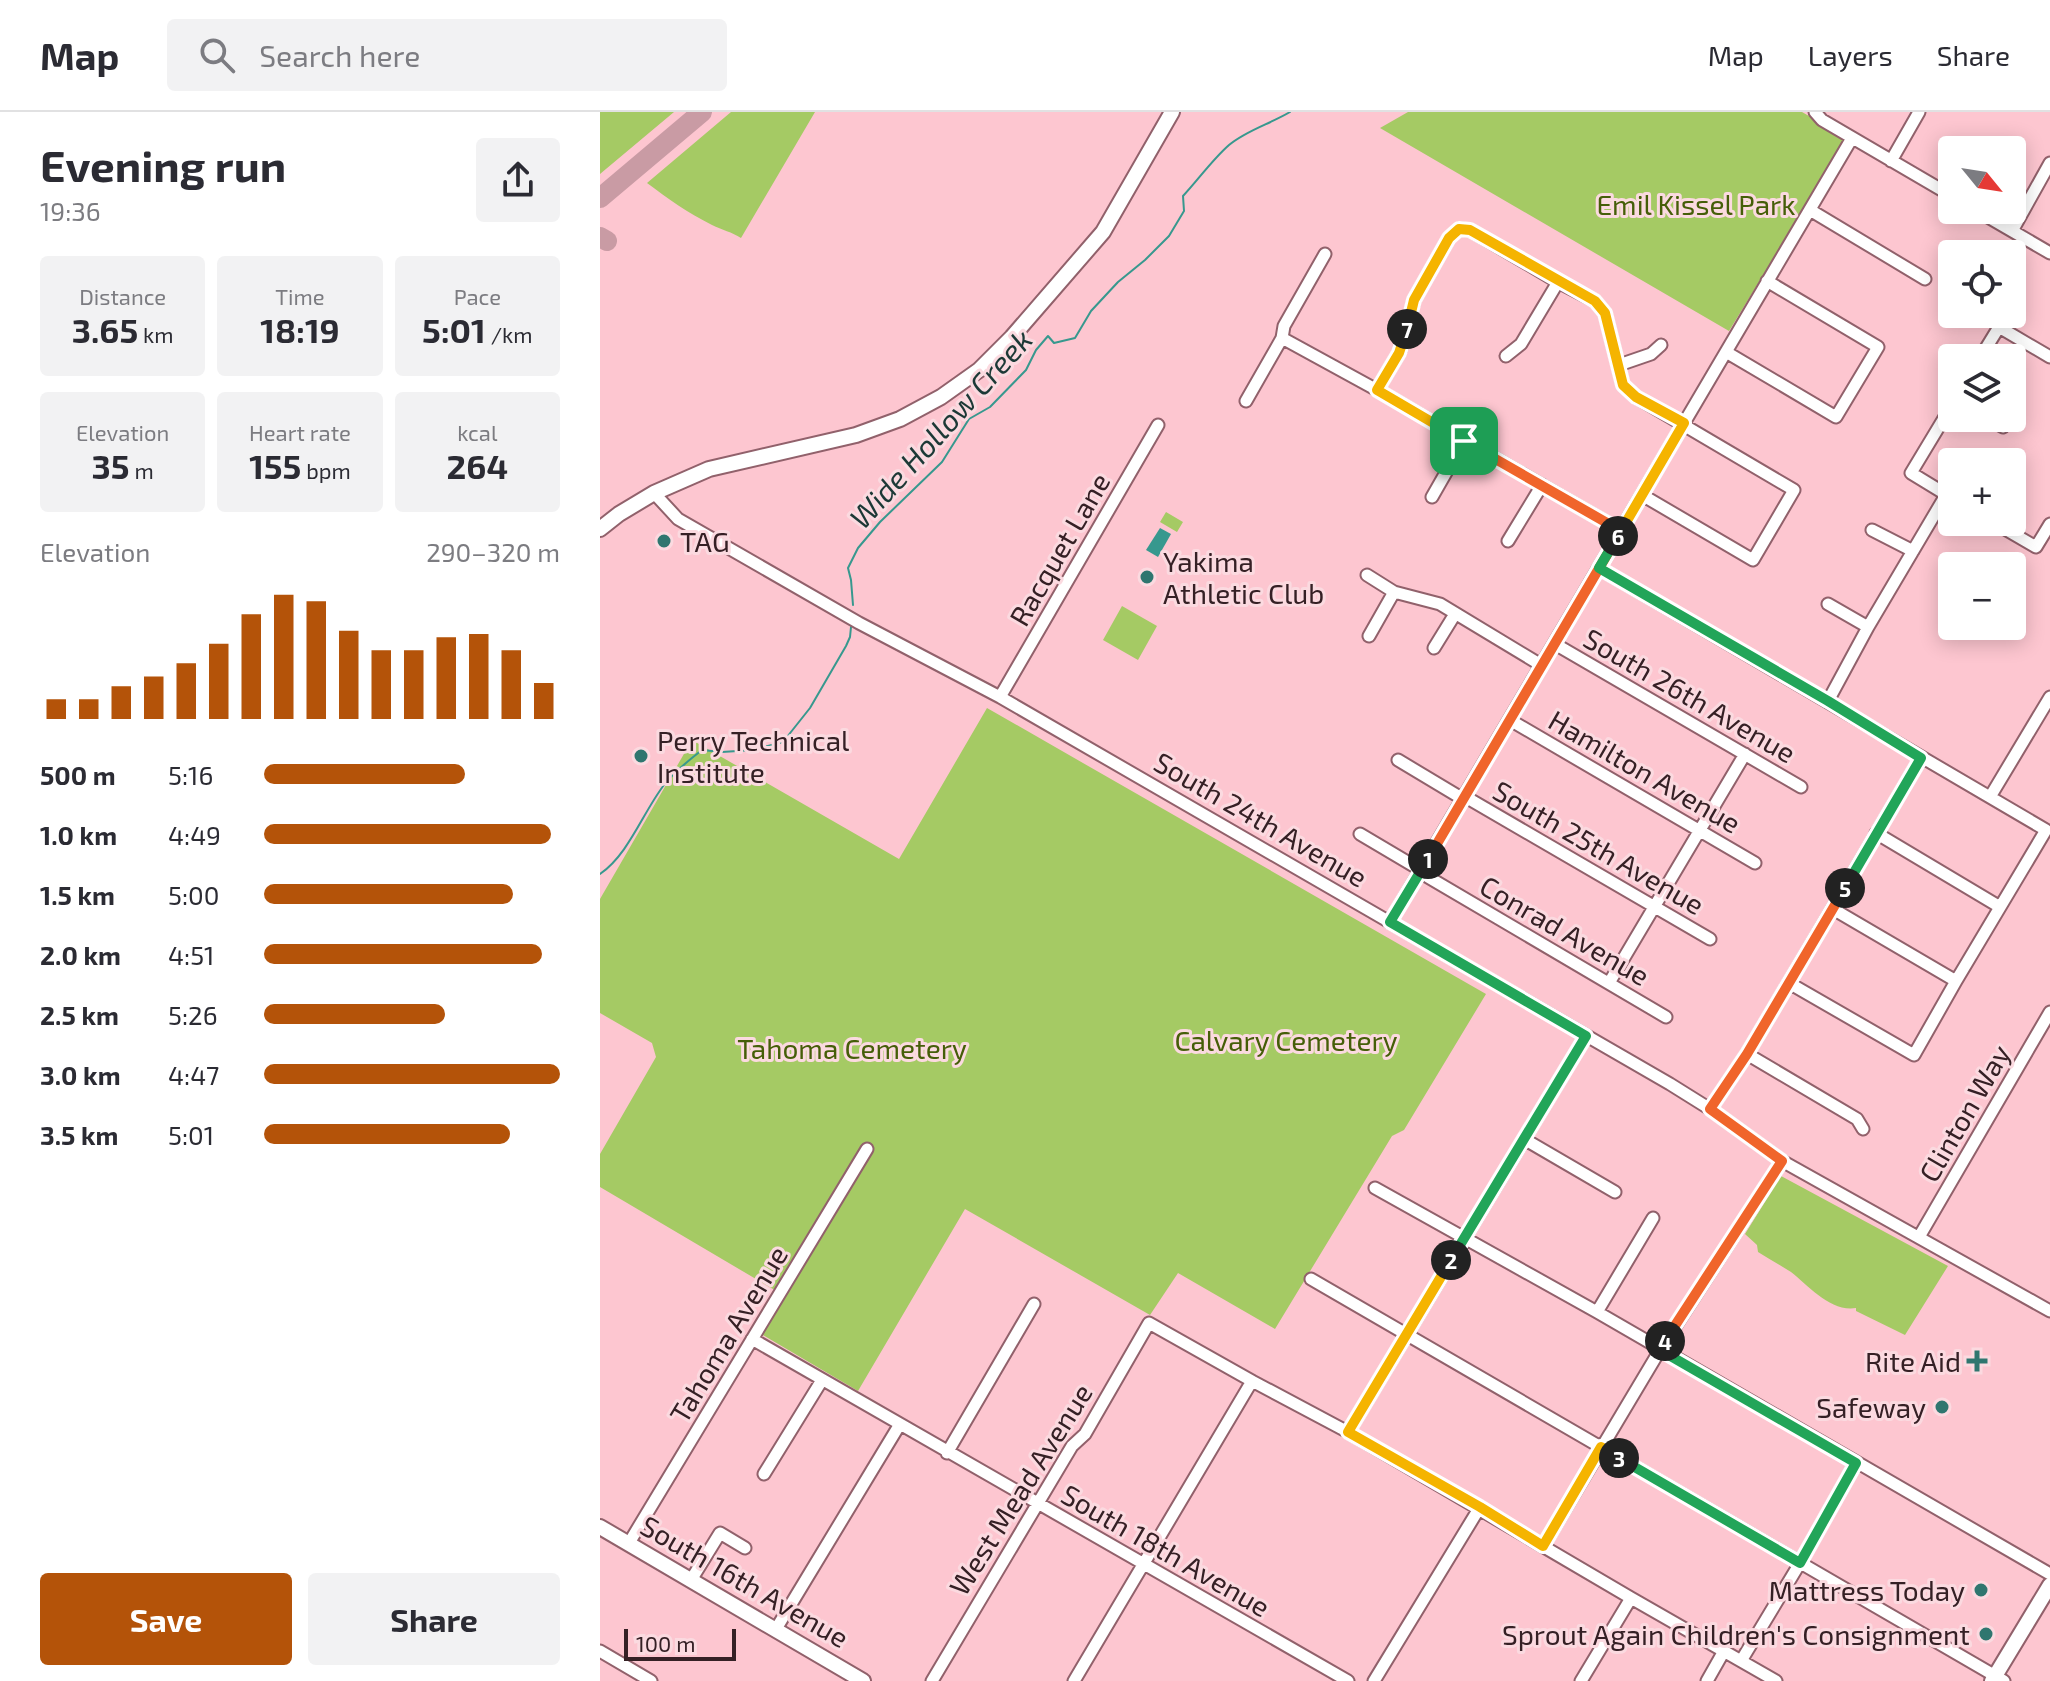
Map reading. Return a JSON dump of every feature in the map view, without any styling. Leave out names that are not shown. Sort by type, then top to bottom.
[{"type":"main road","points":[[600,529],[654,493],[709,469],[856,435],[900,419],[941,397],[979,370],[1012,337],[1103,232],[1172,112]]},
{"type":"main road","name":"South 16th Avenue","points":[[600,1527],[863,1681]]},
{"type":"main road","points":[[1997,1679],[2050,1585]]},
{"type":"street","points":[[1815,112],[1822,120],[1938,188]]},
{"type":"street","points":[[1891,161],[1919,112]]},
{"type":"street","points":[[1390,922],[1852,138]]},
{"type":"street","points":[[2012,231],[2050,163]]},
{"type":"street","points":[[1810,210],[1925,279]]},
{"type":"street","points":[[2000,224],[2050,253]]},
{"type":"street","points":[[1377,390],[1399,353],[1414,300],[1449,238],[1459,229],[1470,230],[1595,301],[1605,313],[1623,385],[1636,397],[1794,490],[1753,560],[1642,495]]},
{"type":"street","points":[[1246,401],[1325,254]]},
{"type":"street","points":[[1726,352],[1836,417],[1878,347],[1767,281]]},
{"type":"street","points":[[1506,356],[1521,344],[1558,282]]},
{"type":"street","points":[[1989,344],[1999,327],[2050,357]]},
{"type":"street","points":[[1282,338],[1621,531]]},
{"type":"street","points":[[1619,365],[1651,354],[1661,345]]},
{"type":"street","name":"Racquet Lane","points":[[1000,697],[1158,425]]},
{"type":"street","points":[[1938,428],[1911,473],[1938,489]]},
{"type":"street","points":[[1432,497],[1464,441]]},
{"type":"street","points":[[1508,541],[1542,485]]},
{"type":"street","name":"South 24th Avenue","points":[[654,493],[678,519],[859,623],[1000,697],[1390,922],[1710,1109],[1782,1161],[2050,1311]]},
{"type":"street","points":[[1828,701],[1868,627],[1938,513]]},
{"type":"street","points":[[2017,536],[2036,547],[2050,524]]},
{"type":"street","points":[[1872,530],[1913,551]]},
{"type":"street","points":[[1599,568],[2046,830],[1914,1055],[1789,983]]},
{"type":"street","name":"South 26th Avenue","points":[[1367,575],[1394,592],[1440,604],[1541,665]]},
{"type":"street","points":[[1369,636],[1394,592]]},
{"type":"street","points":[[1828,604],[1868,627]]},
{"type":"street","points":[[1434,648],[1455,614]]},
{"type":"street","name":"South 26th Avenue","points":[[1555,644],[1801,787]]},
{"type":"street","points":[[1990,797],[2046,714],[2050,697]]},
{"type":"street","name":"Hamilton Avenue","points":[[1510,720],[1755,863]]},
{"type":"street","points":[[1609,983],[1745,754]]},
{"type":"street","points":[[1710,1109],[1747,1054],[1921,758]]},
{"type":"street","name":"South 25th Avenue","points":[[1398,760],[1710,939]]},
{"type":"street","points":[[1876,833],[2000,907]]},
{"type":"street","name":"Conrad Avenue","points":[[1360,834],[1666,1017]]},
{"type":"street","points":[[1833,909],[1956,981]]},
{"type":"street","name":"Clinton Way","points":[[1919,1237],[2050,1012]]},
{"type":"street","points":[[1348,1432],[1586,1036]]},
{"type":"street","points":[[1747,1054],[1857,1119],[1863,1129]]},
{"type":"street","points":[[1524,1139],[1615,1192]]},
{"type":"street","name":"Tahoma Avenue","points":[[629,1543],[867,1149]]},
{"type":"street","points":[[1543,1546],[1660,1350],[1782,1161]]},
{"type":"street","points":[[1375,1188],[1597,1312],[2050,1574]]},
{"type":"street","points":[[1597,1312],[1653,1218]]},
{"type":"street","points":[[1311,1279],[1997,1679]]},
{"type":"street","points":[[947,1453],[1034,1304]]},
{"type":"street","name":"West Mead Avenue","points":[[932,1681],[1036,1503],[1072,1446],[1085,1434],[1149,1323],[1252,1381]]},
{"type":"street","name":"South 18th Avenue","points":[[752,1339],[1348,1681]]},
{"type":"street","points":[[764,1474],[822,1380]]},
{"type":"street","points":[[1074,1681],[1252,1381],[1480,1507],[1776,1681]]},
{"type":"street","points":[[776,1629],[900,1424]]},
{"type":"street","points":[[1741,1661],[1856,1463]]},
{"type":"street","points":[[1374,1681],[1480,1507]]},
{"type":"street","points":[[691,1580],[720,1533],[745,1548]]},
{"type":"street","points":[[1581,1681],[1631,1598]]},
{"type":"street","points":[[600,1651],[651,1681]]},
{"type":"street","points":[[1707,1681],[1724,1651]]},
{"type":"green space","points":[[600,112],[674,112],[600,174]]},
{"type":"green space","points":[[731,112],[815,112],[741,238],[712,225],[647,183]]},
{"type":"green space","name":"Emil Kissel Park","points":[[1408,112],[1802,112],[1847,138],[1729,331],[1380,128]]},
{"type":"green space","points":[[1166,512],[1183,522],[1177,532],[1160,522]]},
{"type":"green space","points":[[1122,606],[1157,626],[1138,660],[1103,640]]},
{"type":"green space","name":"Tahoma Cemetery","points":[[987,708],[1486,994],[1404,1130],[1392,1136],[1275,1329],[1178,1273],[1150,1315],[965,1209],[858,1391],[761,1334],[783,1295],[600,1187],[600,1154],[656,1057],[652,1043],[600,1013],[600,899],[692,740],[899,859]]},
{"type":"green space","points":[[1781,1176],[1948,1266],[1905,1335],[1856,1311],[1856,1308],[1829,1302],[1791,1272],[1758,1252],[1757,1245],[1745,1234]]},
{"type":"water","points":[[1160,528],[1171,534],[1158,557],[1146,550]]},
{"type":"waterway","name":"Wide Hollow Creek","points":[[853,605],[848,568],[858,548],[880,522],[942,462],[969,419],[990,407],[1026,370],[1036,350],[1048,336],[1054,343],[1075,338],[1091,311],[1169,236],[1184,211],[1183,196],[1229,145],[1290,112]]},
{"type":"waterway","name":"Wide Hollow Creek","points":[[600,874],[627,844],[664,785],[702,750],[753,750],[783,742],[810,708],[846,646],[851,627]]},
{"type":"taxiway","points":[[600,198],[702,112]]},
{"type":"taxiway","points":[[600,237],[607,241]]},
{"type":"place","name":"TAG","points":[[664,541]]},
{"type":"place","name":"Yakima Athletic Club","points":[[1147,577]]},
{"type":"place","name":"Perry Technical Institute","points":[[641,756]]},
{"type":"place","name":"Rite Aid","points":[[1977,1361]]},
{"type":"place","name":"Safeway","points":[[1942,1407]]},
{"type":"place","name":"Mattress Today","points":[[1981,1590]]},
{"type":"place","name":"Sprout Again Children's Consignment","points":[[1986,1634]]},
{"type":"route","points":[[1464,441],[1377,390],[1399,353],[1414,300],[1449,238],[1459,229],[1470,230],[1595,301],[1605,313],[1623,385],[1636,397],[1684,423],[1599,568],[1828,701],[1921,758],[1747,1054],[1710,1109],[1782,1161],[1660,1350],[1856,1463],[1800,1563],[1601,1447],[1543,1546],[1348,1432],[1586,1036],[1390,922],[1420,872],[1621,531],[1464,441]]},
{"type":"park label","name":"Calvary Cemetery","points":[[1286,1040]]}]
